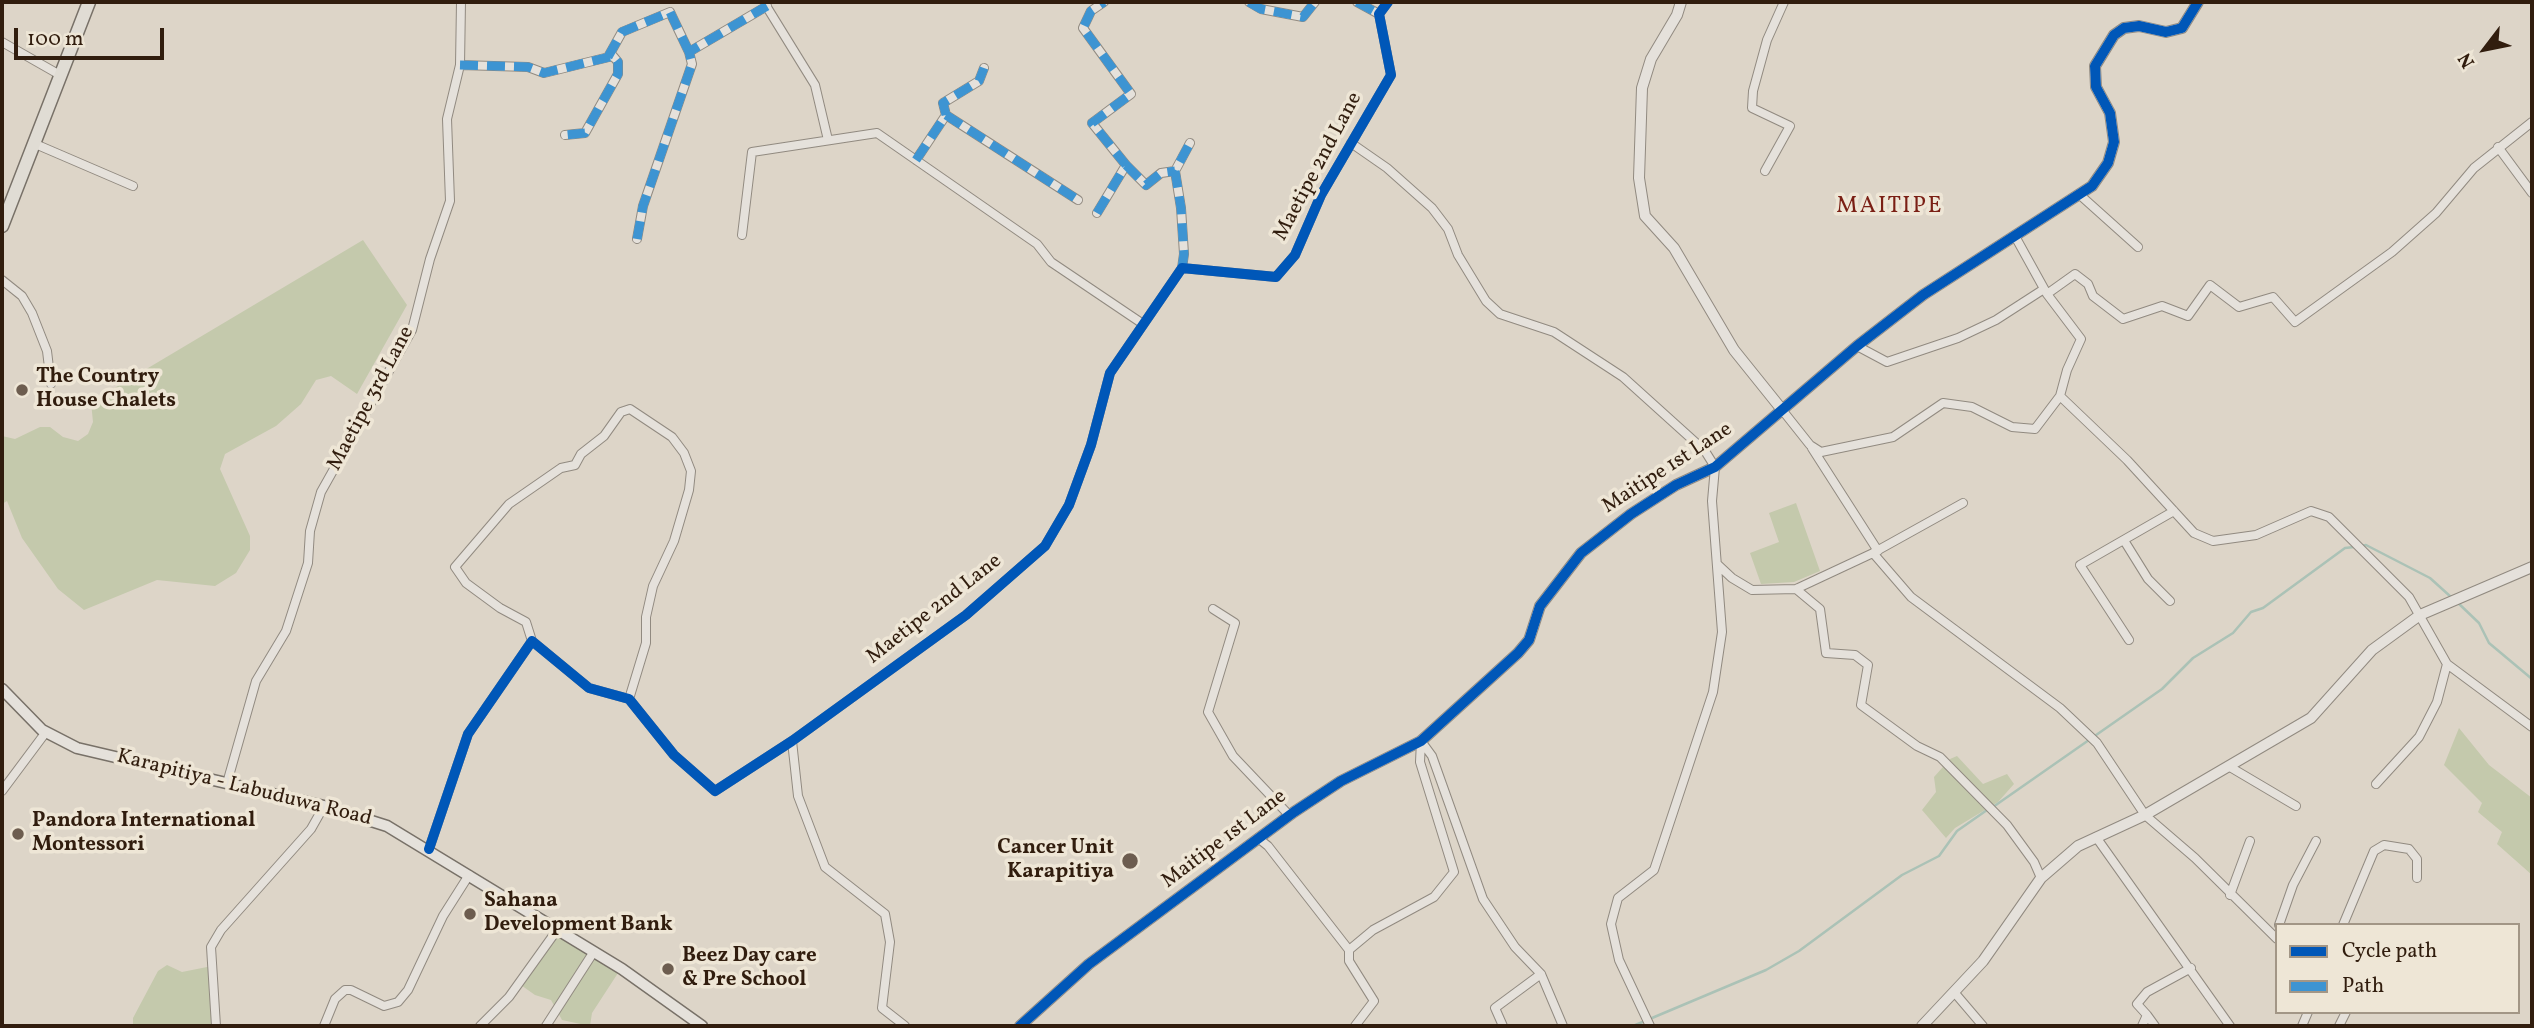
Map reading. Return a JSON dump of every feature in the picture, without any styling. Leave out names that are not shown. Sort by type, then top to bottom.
[{"type":"main road","points":[[2,226],[89,2]]},
{"type":"main road","name":"Karapitiya - Labuduwa Road","points":[[2,689],[46,732],[77,748],[324,806],[380,822],[429,849],[622,969],[702,1026]]},
{"type":"street","name":"Maetipe 3rd Lane","points":[[227,783],[256,681],[286,631],[304,574],[310,531],[321,492],[412,330],[430,259],[450,201],[447,119],[460,65],[461,2]]},
{"type":"street","points":[[1104,2],[1091,11],[1083,28],[1131,94],[1092,123],[1146,186],[1161,173],[1175,172]]},
{"type":"street","points":[[1249,2],[1261,9],[1303,17],[1315,2]]},
{"type":"street","points":[[1357,2],[1379,14],[1388,2]]},
{"type":"street","points":[[1681,2],[1677,15],[1651,59],[1642,88],[1639,178],[1646,216],[1674,248],[1734,350],[1810,445],[1875,552],[1911,597],[2060,708],[2097,743],[2145,816],[2275,934]]},
{"type":"street","points":[[1765,171],[1790,126],[1752,108],[1753,91],[1768,40],[1784,2]]},
{"type":"street","name":"Maitipe 1st Lane","points":[[1020,1026],[1089,964],[1289,815],[1341,781],[1421,741],[1518,653],[1529,640],[1540,606],[1581,553],[1630,514],[1676,485],[1714,467],[1857,346],[1923,295],[2092,186],[2108,163],[2114,142],[2110,113],[2096,88],[2095,66],[2114,35],[2124,28],[2139,26],[2166,32],[2182,28],[2198,2]]},
{"type":"street","points":[[689,52],[765,4],[815,85],[828,140]]},
{"type":"street","points":[[608,57],[622,32],[670,12],[692,64],[643,206],[637,239]]},
{"type":"street","name":"Maetipe 2nd Lane","points":[[629,699],[674,755],[715,791],[792,741],[966,615],[1045,545],[1069,505],[1091,445],[1110,373],[1182,268],[1276,277],[1295,255],[1321,195],[1391,75],[1379,14]]},
{"type":"street","points":[[2,42],[60,75]]},
{"type":"street","points":[[460,65],[528,67],[544,73],[613,56],[618,62],[618,74],[613,86],[584,133],[565,135]]},
{"type":"street","points":[[984,68],[979,81],[943,103],[946,115],[1078,200]]},
{"type":"street","points":[[916,160],[946,115]]},
{"type":"street","points":[[1857,346],[1887,362],[1958,338],[1996,320],[2075,274],[2088,284],[2093,296],[2123,319],[2162,306],[2188,316],[2210,285],[2239,307],[2273,297],[2295,322],[2392,253],[2437,214],[2474,168],[2532,122]]},
{"type":"street","points":[[742,235],[752,152],[877,133],[1037,244],[1051,262],[1144,323]]},
{"type":"street","points":[[33,143],[133,187]]},
{"type":"street","points":[[1182,268],[1181,208],[1175,172],[1190,143]]},
{"type":"street","points":[[1352,143],[1387,168],[1432,208],[1448,229],[1458,255],[1486,301],[1500,314],[1554,332],[1623,377],[1705,451],[1714,467],[1712,501],[1722,632],[1713,692],[1654,870],[1618,898],[1611,924],[1619,960],[1650,1026]]},
{"type":"street","points":[[2498,147],[2532,193]]},
{"type":"street","points":[[1097,213],[1126,165]]},
{"type":"street","points":[[2080,195],[2138,247]]},
{"type":"street","points":[[1810,445],[1821,452],[1893,438],[1943,403],[1972,407],[2012,427],[2035,429],[2060,396],[2067,370],[2081,339],[2045,292],[2016,237]]},
{"type":"street","points":[[1082,278],[1144,323]]},
{"type":"street","points":[[2,280],[22,296],[32,313],[47,351],[51,384]]},
{"type":"street","points":[[2060,396],[2127,460],[2194,533],[2213,541],[2256,535],[2311,511],[2329,517],[2356,547],[2409,597],[2447,664],[2532,727]]},
{"type":"street","points":[[630,409],[672,437],[684,453],[691,471],[689,490],[674,541],[653,586],[646,617],[646,643],[629,699],[589,688],[532,641],[526,622],[500,608],[466,583],[454,567],[509,504],[561,467],[575,465],[581,454],[604,436],[621,412],[630,409]]},
{"type":"street","points":[[1717,564],[1732,578],[1752,590],[1796,589],[1875,552],[1963,503]]},
{"type":"street","points":[[2130,640],[2080,565],[2174,512]]},
{"type":"street","points":[[2125,542],[2148,579],[2170,601]]},
{"type":"street","points":[[1922,1026],[1983,961],[2041,878],[2078,846],[2145,816],[2311,718],[2372,650],[2420,615],[2532,567]]},
{"type":"street","points":[[1796,589],[1821,608],[1826,653],[1855,655],[1868,665],[1861,705],[1917,746],[1940,757],[2007,825],[2034,862],[2041,878]]},
{"type":"street","points":[[1213,609],[1235,623],[1208,712],[1233,756],[1289,815]]},
{"type":"street","points":[[429,849],[468,734],[532,641]]},
{"type":"street","points":[[2376,784],[2419,737],[2437,702],[2447,664]]},
{"type":"street","points":[[2,791],[46,732]]},
{"type":"street","points":[[792,741],[797,796],[825,867],[886,914],[890,942],[882,1008],[905,1026]]},
{"type":"street","points":[[1349,950],[1373,930],[1434,897],[1454,872],[1452,858],[1420,762],[1421,741]]},
{"type":"street","points":[[1421,741],[1432,756],[1483,899],[1515,947],[1541,974],[1563,1026]]},
{"type":"street","points":[[2230,767],[2296,806]]},
{"type":"street","points":[[216,1026],[211,947],[221,930],[311,829],[324,806]]},
{"type":"street","points":[[2096,837],[2230,1026]]},
{"type":"street","points":[[1258,838],[1268,846],[1349,950],[1349,961],[1374,1001],[1355,1026]]},
{"type":"street","points":[[2230,895],[2250,841]]},
{"type":"street","points":[[2280,923],[2293,885],[2316,841]]},
{"type":"street","points":[[2344,923],[2374,851],[2384,845],[2409,849],[2417,859],[2417,878]]},
{"type":"street","points":[[324,1026],[335,999],[345,990],[351,990],[384,1006],[398,1002],[408,990],[443,916],[469,875]]},
{"type":"street","points":[[480,1026],[509,997],[557,930]]},
{"type":"street","points":[[546,1026],[593,953]]},
{"type":"street","points":[[2155,1026],[2137,1004],[2147,992],[2191,968]]},
{"type":"street","points":[[1503,1026],[1495,1008],[1541,974]]},
{"type":"street","points":[[1954,992],[1983,1026]]},
{"type":"street","points":[[2142,1026],[2147,1015]]},
{"type":"green space","points":[[363,240],[407,305],[357,394],[331,376],[316,380],[301,404],[276,426],[225,454],[220,469],[250,536],[250,550],[236,573],[215,586],[157,580],[84,610],[58,589],[22,538],[7,501],[2,504],[2,436],[15,439],[40,427],[50,427],[63,437],[78,441],[88,434],[93,422],[91,402]]},
{"type":"green space","points":[[1796,503],[1820,571],[1794,582],[1761,584],[1750,553],[1779,542],[1769,513]]},
{"type":"green space","points":[[2459,728],[2489,765],[2532,798],[2532,875],[2497,844],[2502,832],[2478,812],[2482,803],[2444,765]]},
{"type":"green space","points":[[1957,756],[1983,784],[2007,774],[2014,784],[1998,802],[1955,828],[1946,838],[1922,810],[1936,792],[1934,777],[1950,759]]},
{"type":"green space","points":[[557,930],[618,973],[592,1013],[590,1026],[562,1020],[551,1000],[535,995],[518,983]]},
{"type":"green space","points":[[167,965],[182,972],[212,966],[216,1026],[133,1026],[133,1018],[158,971]]},
{"type":"waterway","points":[[2361,546],[2366,545],[2430,578],[2451,597]]},
{"type":"waterway","points":[[1993,807],[2162,689],[2193,658],[2233,633],[2251,612],[2263,608],[2345,548],[2354,547]]},
{"type":"waterway","points":[[2456,601],[2479,623],[2489,643],[2532,679]]},
{"type":"waterway","points":[[1633,1026],[1766,970],[1799,951],[1902,875],[1939,856],[1957,831],[1987,810]]},
{"type":"marked path","points":[[1097,213],[1126,165],[1092,123],[1131,94],[1083,28],[1091,11],[1104,2]]},
{"type":"marked path","points":[[1249,2],[1261,9],[1303,17],[1315,2]]},
{"type":"marked path","points":[[1357,2],[1379,14]]},
{"type":"marked path","points":[[637,239],[643,206],[692,64],[689,52],[767,6]]},
{"type":"marked path","points":[[608,57],[622,32],[670,12],[689,52]]},
{"type":"marked path","points":[[460,65],[528,67],[544,73],[613,56],[618,62],[618,74],[585,133],[565,135]]},
{"type":"marked path","points":[[946,115],[943,103],[979,81],[984,68]]},
{"type":"marked path","points":[[916,160],[946,115],[1078,200]]},
{"type":"marked path","points":[[1182,268],[1184,254],[1181,208],[1175,171],[1190,143]]},
{"type":"marked path","points":[[1126,165],[1146,185],[1161,173],[1175,171]]},
{"type":"cycle path","points":[[429,849],[468,734],[532,641],[589,688],[629,699],[674,755],[715,791],[792,741],[966,615],[1045,546],[1069,505],[1091,445],[1110,373],[1182,268],[1276,277],[1295,255],[1321,195],[1391,75],[1379,14],[1388,2]]},
{"type":"cycle path","points":[[1020,1026],[1089,964],[1294,812],[1341,781],[1421,741],[1518,653],[1529,640],[1540,606],[1581,553],[1631,514],[1676,485],[1715,467],[1857,346],[1923,295],[2092,186],[2108,163],[2114,142],[2110,113],[2096,87],[2095,66],[2114,35],[2124,28],[2139,26],[2166,32],[2182,28],[2198,2]]},
{"type":"place","name":"The Country House Chalets","points":[[22,390]]},
{"type":"place","name":"Pandora International Montessori","points":[[18,834]]},
{"type":"place","name":"Cancer Unit Karapitiya","points":[[1130,861]]},
{"type":"place","name":"Sahana Development Bank","points":[[470,914]]},
{"type":"place","name":"Beez Day care & Pre School","points":[[668,969]]},
{"type":"district","name":"MAITIPE","points":[[1890,208]]}]
